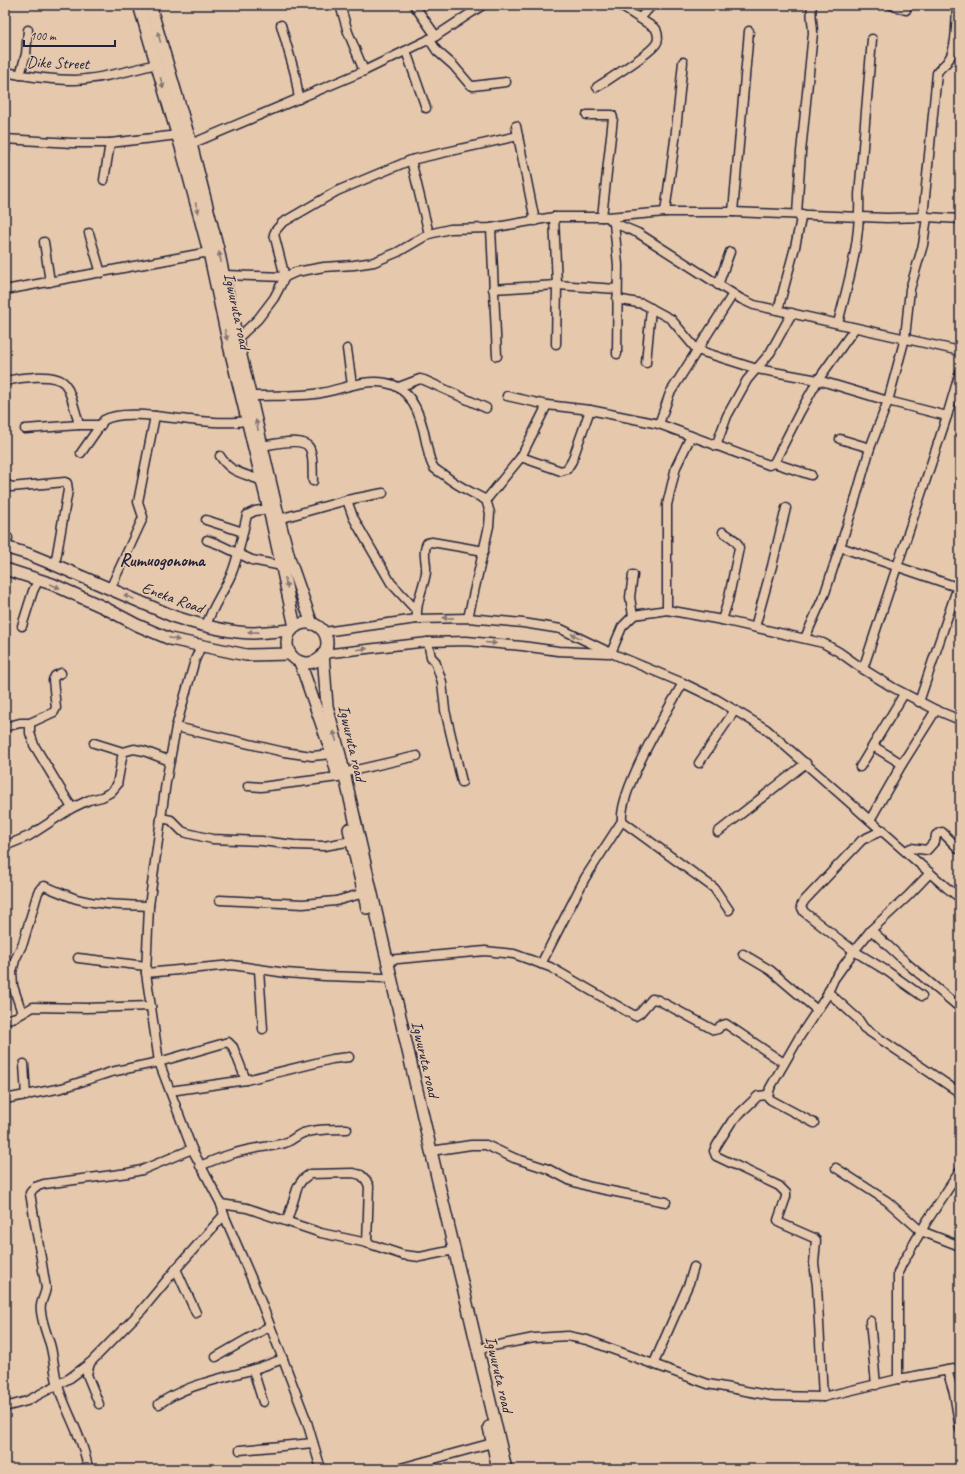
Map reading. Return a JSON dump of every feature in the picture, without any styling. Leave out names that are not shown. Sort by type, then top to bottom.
[{"type":"main road","name":"Igwuruta road","points":[[139,5],[178,135],[209,252],[246,421],[282,566],[293,628]]},
{"type":"main road","name":"Igwuruta road","points":[[150,5],[191,144],[224,275],[237,339],[279,519],[290,561],[312,624]]},
{"type":"main road","name":"Eneka Road","points":[[6,544],[175,617],[230,631],[253,633],[293,628]]},
{"type":"main road","points":[[5,569],[39,579],[170,639],[246,655],[290,654]]},
{"type":"main road","points":[[301,624],[312,624],[324,632],[326,648],[319,659],[307,663],[300,662],[290,654],[287,645],[287,638],[293,628],[301,624]]},
{"type":"main road","name":"Igwuruta road","points":[[323,654],[327,706],[352,842],[449,1251],[496,1442],[506,1469]]},
{"type":"main road","name":"Igwuruta road","points":[[300,662],[340,775],[387,960],[478,1349],[496,1442],[498,1469]]},
{"type":"street","points":[[340,5],[348,32],[364,71]]},
{"type":"street","points":[[414,5],[433,38],[437,51],[454,65],[470,85],[473,86],[506,82]]},
{"type":"street","points":[[191,144],[299,100],[364,71],[433,38],[483,5]]},
{"type":"street","points":[[597,87],[650,51],[658,43],[658,34],[656,29],[619,5]]},
{"type":"street","points":[[640,18],[652,5]]},
{"type":"street","points":[[778,310],[795,246],[800,214],[802,152],[813,33],[811,16],[812,5]]},
{"type":"street","points":[[891,5],[906,10]]},
{"type":"street","points":[[805,638],[825,593],[854,504],[870,448],[888,401],[905,338],[910,289],[923,245],[937,73],[949,60],[951,54],[955,33],[957,5]]},
{"type":"street","points":[[281,25],[295,74],[299,100]]},
{"type":"street","points":[[20,75],[26,54],[28,30]]},
{"type":"street","points":[[733,212],[749,31]]},
{"type":"street","points":[[838,324],[852,269],[860,217],[859,195],[872,40]]},
{"type":"street","points":[[406,51],[426,108]]},
{"type":"street","points":[[665,212],[675,140],[683,62]]},
{"type":"street","name":"Dike Street","points":[[5,72],[20,75],[76,80],[110,75],[157,64]]},
{"type":"street","points":[[587,115],[608,114],[612,115],[613,118],[608,219],[618,265],[616,300],[617,354]]},
{"type":"street","points":[[516,126],[535,221]]},
{"type":"street","points":[[5,152],[6,139],[72,143],[110,143],[178,135]]},
{"type":"street","points":[[237,339],[258,319],[274,298],[285,276],[274,234],[282,223],[337,191],[411,160],[518,136]]},
{"type":"street","points":[[104,180],[110,143]]},
{"type":"street","points":[[411,160],[429,234]]},
{"type":"street","points":[[224,275],[285,276],[296,272],[317,268],[374,262],[398,252],[429,234],[450,229],[491,228],[554,217],[608,219],[665,212],[733,212],[887,218],[925,217],[960,219]]},
{"type":"street","points":[[554,217],[557,285],[556,344]]},
{"type":"street","points":[[608,219],[638,233],[732,294],[754,305],[960,351]]},
{"type":"street","points":[[491,228],[497,356]]},
{"type":"street","points":[[89,233],[101,273]]},
{"type":"street","points":[[44,242],[50,282]]},
{"type":"street","points":[[5,290],[209,252]]},
{"type":"street","points":[[718,285],[730,252]]},
{"type":"street","points":[[494,289],[557,285],[617,289]]},
{"type":"street","points":[[659,424],[670,393],[732,294]]},
{"type":"street","points":[[616,300],[639,303],[671,319],[697,350],[757,368],[818,380],[888,401],[947,416]]},
{"type":"street","points":[[646,363],[650,308]]},
{"type":"street","points":[[716,446],[730,410],[747,380],[770,353],[792,314]]},
{"type":"street","points":[[774,463],[818,380],[855,328]]},
{"type":"street","points":[[347,349],[352,385]]},
{"type":"street","points":[[863,669],[947,416],[960,372]]},
{"type":"street","points":[[5,381],[25,377],[45,377],[65,383],[79,425]]},
{"type":"street","points":[[399,387],[420,379],[486,408]]},
{"type":"street","points":[[251,396],[321,393],[371,382],[387,383],[399,387],[414,405],[421,419],[429,455],[434,468],[456,485],[486,500],[490,513],[484,551],[468,618]]},
{"type":"street","points":[[507,396],[547,405],[590,410],[659,424],[769,465],[774,463],[811,475]]},
{"type":"street","points":[[486,500],[521,457],[547,405]]},
{"type":"street","points":[[521,457],[561,471],[567,469],[572,461],[590,410]]},
{"type":"street","points":[[81,453],[104,420],[110,416],[140,415],[193,420],[246,421]]},
{"type":"street","points":[[110,589],[143,517],[138,502],[155,416]]},
{"type":"street","points":[[25,429],[101,425]]},
{"type":"street","points":[[667,610],[667,505],[676,467],[692,436]]},
{"type":"street","points":[[840,439],[870,448]]},
{"type":"street","points":[[262,446],[296,441],[309,446],[311,451],[313,481]]},
{"type":"street","points":[[220,456],[225,464],[235,471],[262,481]]},
{"type":"street","points":[[5,483],[11,487],[67,483],[68,490],[56,565]]},
{"type":"street","points":[[279,519],[347,500],[383,493]]},
{"type":"street","points":[[347,500],[359,527],[391,583],[416,610]]},
{"type":"street","points":[[755,627],[786,508]]},
{"type":"street","points":[[206,626],[217,599],[230,576],[238,554],[247,515],[249,513],[268,509]]},
{"type":"street","points":[[206,520],[243,532]]},
{"type":"street","points":[[722,620],[728,601],[739,548],[736,541],[723,532]]},
{"type":"street","points":[[207,540],[252,560],[282,566]]},
{"type":"street","points":[[417,619],[416,610],[426,570],[424,548],[427,544],[432,542],[484,551]]},
{"type":"street","points":[[840,547],[897,568],[959,585],[919,702]]},
{"type":"street","points":[[632,574],[630,597],[633,616]]},
{"type":"street","points":[[22,626],[33,590],[39,579]]},
{"type":"street","points":[[611,653],[622,627],[633,616],[667,610],[722,620],[805,638],[828,645],[863,669],[904,694],[960,720]]},
{"type":"street","points":[[324,632],[417,619],[468,618],[523,623],[561,629],[611,653],[683,683],[735,710],[766,729],[960,898]]},
{"type":"street","points":[[323,654],[428,642],[466,641],[558,651],[611,653]]},
{"type":"street","points":[[428,642],[431,657],[435,661],[442,682],[445,710],[462,782]]},
{"type":"street","points":[[201,646],[194,660],[176,727],[161,818],[149,906],[146,970],[158,1062],[192,1149],[221,1204],[224,1215],[270,1326],[307,1422],[321,1469]]},
{"type":"street","points":[[5,727],[30,723],[54,712],[56,708],[53,680],[55,676],[61,673]]},
{"type":"street","points":[[541,964],[585,878],[622,821],[628,791],[661,722],[683,683]]},
{"type":"street","points":[[860,768],[904,694]]},
{"type":"street","points":[[699,763],[735,710]]},
{"type":"street","points":[[870,820],[902,764],[936,710]]},
{"type":"street","points":[[30,723],[30,733],[34,745],[72,808]]},
{"type":"street","points":[[176,727],[284,752],[312,756],[332,754]]},
{"type":"street","points":[[94,743],[123,752],[128,749],[144,751],[170,760]]},
{"type":"street","points":[[873,746],[902,764]]},
{"type":"street","points":[[5,846],[29,836],[72,808],[89,800],[102,797],[111,792],[117,785],[123,752]]},
{"type":"street","points":[[248,786],[261,787],[340,775],[417,756]]},
{"type":"street","points":[[718,832],[806,763]]},
{"type":"street","points":[[161,818],[171,820],[182,831],[212,839],[324,846],[352,842]]},
{"type":"street","points":[[622,821],[714,888],[728,910]]},
{"type":"street","points":[[883,830],[862,840],[801,906],[804,912],[854,951],[887,971],[922,996]]},
{"type":"street","points":[[906,851],[911,848],[927,850],[935,841],[936,835],[942,832],[959,849]]},
{"type":"street","points":[[814,1123],[771,1100],[768,1096],[770,1088],[828,992],[834,979],[854,951],[871,930],[908,896],[930,873]]},
{"type":"street","points":[[22,1013],[13,986],[12,972],[15,960],[24,943],[38,892],[42,887],[44,886],[65,895],[91,902],[109,905],[149,906]]},
{"type":"street","points":[[220,900],[303,904],[336,901],[364,893]]},
{"type":"street","points":[[871,930],[910,966],[960,1008]]},
{"type":"street","points":[[387,960],[485,951],[514,954],[550,967],[635,1016],[640,1013],[652,999],[658,1000],[714,1030],[726,1024],[784,1063]]},
{"type":"street","points":[[743,954],[770,970],[816,1010]]},
{"type":"street","points":[[78,958],[146,970],[232,965],[259,970],[325,976],[384,978]]},
{"type":"street","points":[[259,970],[263,1029]]},
{"type":"street","points":[[828,992],[858,1019],[864,1028],[960,1093]]},
{"type":"street","points":[[5,1020],[16,1017],[33,1007],[86,1008],[151,1006]]},
{"type":"street","points":[[5,1099],[62,1088],[111,1072],[158,1062],[228,1042],[233,1047],[246,1080]]},
{"type":"street","points":[[170,1091],[246,1080],[349,1057]]},
{"type":"street","points":[[24,1064],[26,1096]]},
{"type":"street","points":[[768,1095],[758,1096],[732,1121],[716,1145],[714,1151],[716,1156],[779,1186],[786,1193],[778,1220],[780,1224],[816,1240],[814,1263],[817,1286],[823,1396]]},
{"type":"street","points":[[200,1166],[234,1153],[258,1147],[290,1142],[297,1136],[305,1133],[322,1130],[346,1129]]},
{"type":"street","points":[[431,1151],[471,1145],[486,1145],[514,1158],[548,1169],[578,1183],[635,1197],[666,1202]]},
{"type":"street","points":[[88,1469],[75,1428],[58,1384],[51,1347],[40,1306],[44,1298],[46,1288],[30,1199],[32,1190],[35,1187],[44,1184],[142,1170],[192,1149]]},
{"type":"street","points":[[836,1168],[887,1201],[921,1231],[960,1246]]},
{"type":"street","points":[[898,1379],[898,1273],[921,1231],[960,1171]]},
{"type":"street","points":[[287,1221],[298,1186],[303,1179],[310,1174],[361,1175],[369,1186],[367,1243]]},
{"type":"street","points":[[221,1204],[247,1208],[321,1233],[367,1243],[403,1255],[420,1257],[449,1251]]},
{"type":"street","points":[[5,1407],[27,1401],[70,1378],[90,1363],[142,1310],[224,1215]]},
{"type":"street","points":[[654,1363],[689,1283],[694,1267]]},
{"type":"street","points":[[176,1269],[196,1313]]},
{"type":"street","points":[[870,1321],[876,1385]]},
{"type":"street","points":[[216,1357],[270,1326]]},
{"type":"street","points":[[478,1349],[534,1338],[568,1336],[587,1340],[654,1363],[708,1384],[772,1396],[823,1396],[898,1379],[960,1368]]},
{"type":"street","points":[[159,1404],[177,1393],[218,1379],[253,1370],[283,1359]]},
{"type":"street","points":[[90,1363],[87,1374],[99,1404]]},
{"type":"street","points":[[253,1370],[263,1402]]},
{"type":"street","points":[[947,1370],[955,1399],[960,1429]]},
{"type":"street","points":[[396,1469],[429,1465],[496,1442]]},
{"type":"street","points":[[240,1450],[313,1443]]},
{"type":"district","name":"Rumuogonoma","points":[[162,560]]}]
